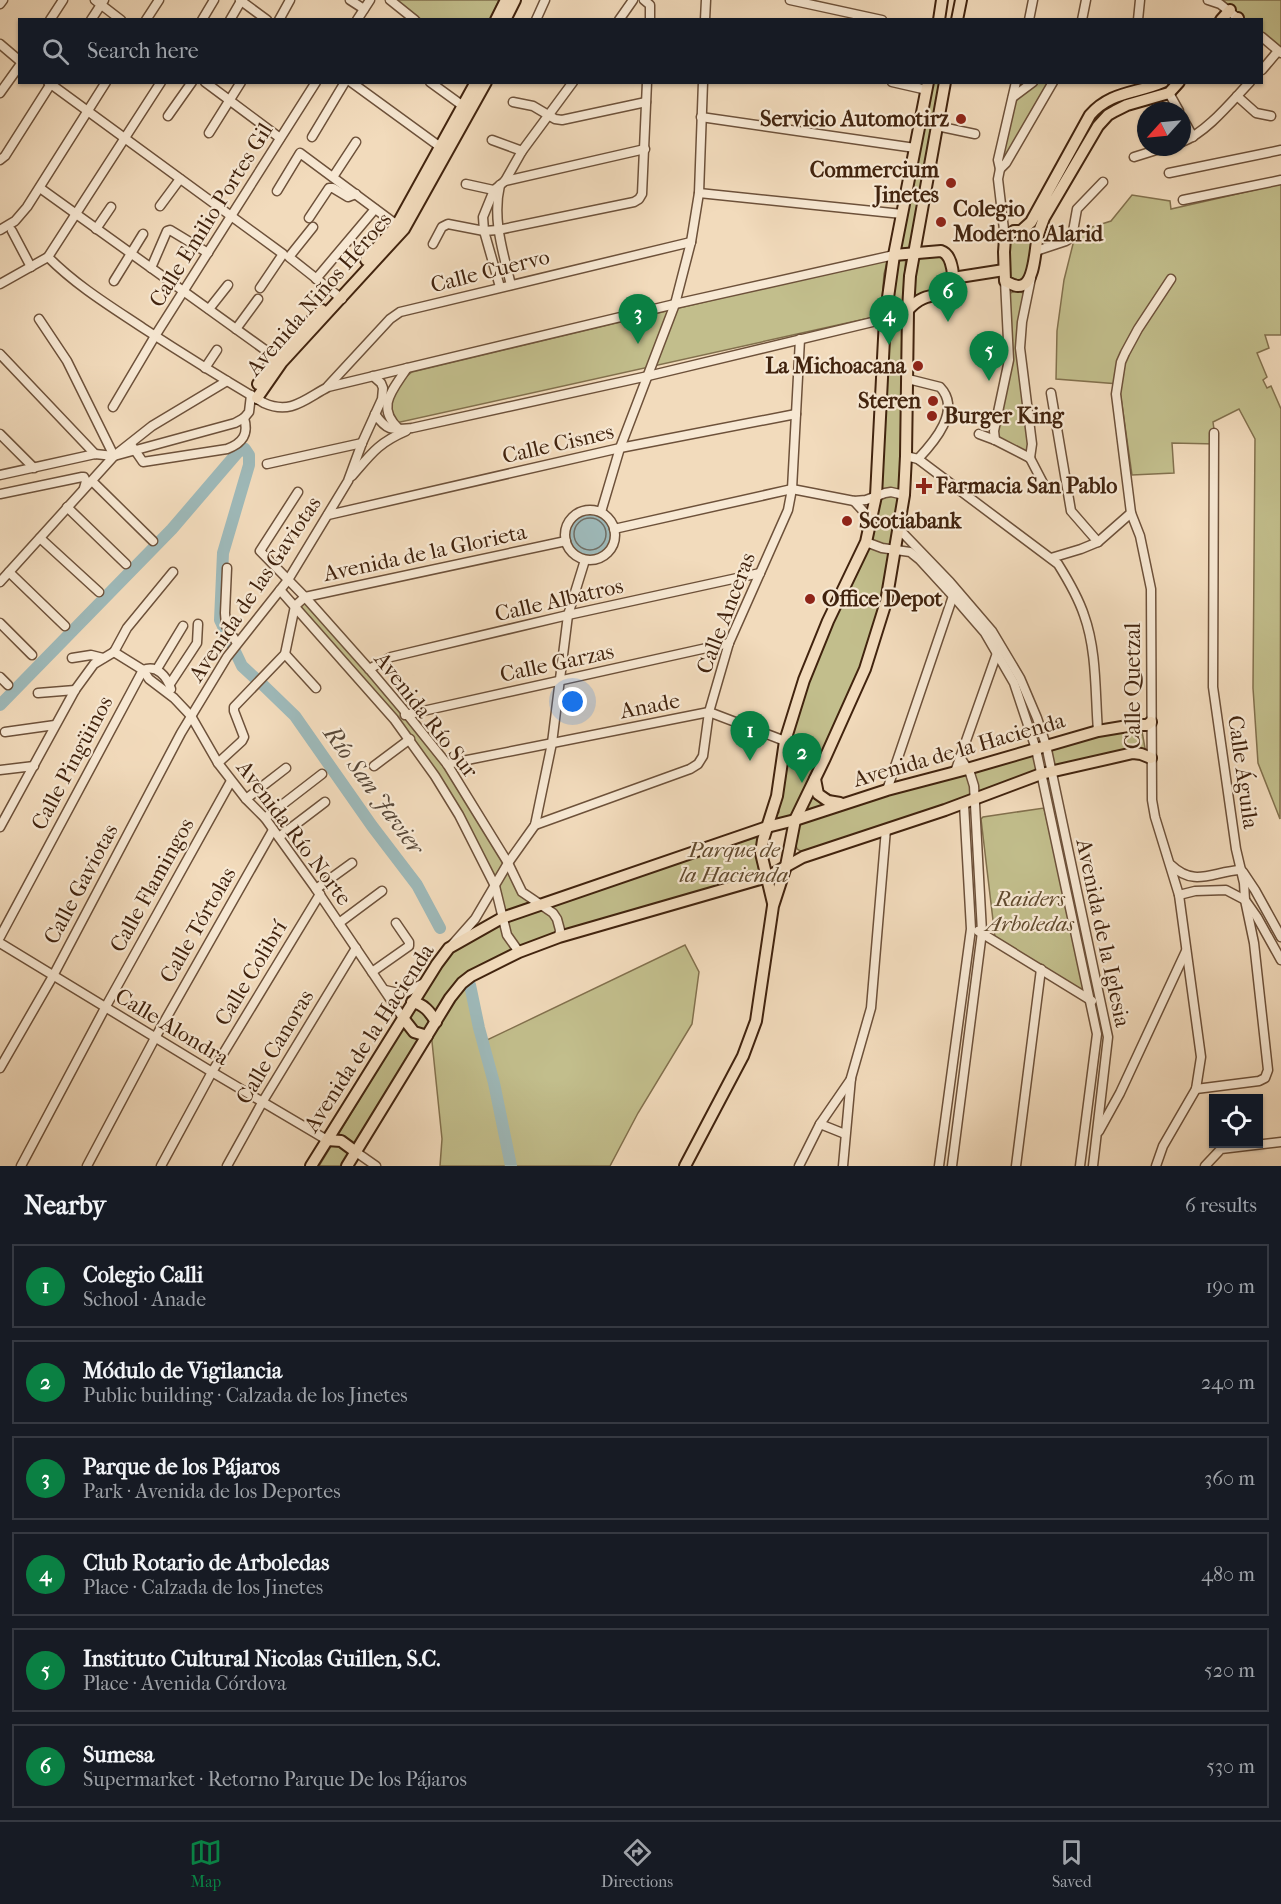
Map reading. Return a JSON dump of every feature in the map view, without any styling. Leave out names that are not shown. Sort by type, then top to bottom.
[{"type":"main road","points":[[497,18],[506,0]]},
{"type":"main road","points":[[506,18],[515,0]]},
{"type":"main road","points":[[939,18],[942,0]]},
{"type":"main road","points":[[957,18],[961,0]]},
{"type":"main road","name":"Avenida Niños Héroes","points":[[253,399],[275,357],[339,297],[404,229],[475,84]]},
{"type":"main road","name":"Avenida Niños Héroes","points":[[253,399],[397,225],[485,84]]},
{"type":"main road","points":[[685,1166],[743,1056],[756,1021],[773,906],[786,866],[795,820],[864,669],[886,602],[904,495],[908,310],[913,254],[945,84]]},
{"type":"main road","points":[[1021,231],[1031,222],[1090,115],[1103,102],[1169,93],[1177,84]]},
{"type":"main road","points":[[1036,250],[1029,233],[1014,231],[1005,238],[1005,275],[1016,286],[1027,283],[1031,275],[1044,218],[1098,126],[1108,116],[1139,96],[1150,85]]},
{"type":"main road","points":[[773,906],[761,853],[777,796],[785,741],[804,680],[828,621],[866,542],[876,496],[885,319],[894,255],[927,86]]},
{"type":"main road","points":[[894,255],[941,251],[946,252],[949,257],[953,292],[925,296],[908,310]]},
{"type":"main road","points":[[953,278],[1005,275]]},
{"type":"main road","name":"Avenida de la Hacienda","points":[[311,1166],[424,983],[449,948],[502,918],[767,827],[887,790],[1098,731],[1147,725],[1151,721]]},
{"type":"main road","name":"Avenida de la Hacienda","points":[[347,1166],[436,1022],[462,983],[471,976],[519,952],[559,937],[767,877],[803,857],[969,802],[1046,773],[1133,753],[1151,758]]},
{"type":"main road","points":[[815,779],[818,794],[828,801],[843,804]]},
{"type":"main road","points":[[412,1002],[426,1008],[436,1022]]},
{"type":"main road","points":[[402,1018],[414,1032],[427,1036]]},
{"type":"main road","points":[[327,1140],[341,1141],[356,1152]]},
{"type":"street","points":[[0,4],[3,0]]},
{"type":"street","points":[[51,18],[63,0]]},
{"type":"street","points":[[147,18],[159,0]]},
{"type":"street","points":[[203,18],[214,0]]},
{"type":"street","points":[[280,18],[290,0]]},
{"type":"street","points":[[350,0],[364,9]]},
{"type":"street","points":[[358,18],[370,0]]},
{"type":"street","points":[[390,0],[412,18]]},
{"type":"street","points":[[537,18],[545,0]]},
{"type":"street","points":[[621,18],[633,0]]},
{"type":"street","points":[[705,18],[706,0]]},
{"type":"street","points":[[790,0],[873,18]]},
{"type":"street","points":[[1029,18],[1033,0]]},
{"type":"street","points":[[1082,18],[1086,0]]},
{"type":"street","points":[[1138,18],[1140,0]]},
{"type":"street","points":[[1208,0],[1231,12]]},
{"type":"street","points":[[93,18],[100,1],[119,18]]},
{"type":"street","points":[[232,18],[245,2],[265,18]]},
{"type":"street","points":[[648,2],[650,18]]},
{"type":"street","points":[[1263,38],[1280,52],[1263,69]]},
{"type":"street","points":[[0,44],[18,61]]},
{"type":"street","points":[[0,93],[18,66]]},
{"type":"street","points":[[0,160],[6,156],[49,84]]},
{"type":"street","points":[[51,84],[339,297]]},
{"type":"street","points":[[0,230],[20,216],[105,84]]},
{"type":"street","points":[[0,284],[48,257],[160,84]]},
{"type":"street","points":[[168,116],[191,84]]},
{"type":"street","points":[[208,84],[280,138]]},
{"type":"street","points":[[208,133],[240,84]]},
{"type":"street","name":"Calle Emilio Portes Gil","points":[[113,407],[155,336],[315,84]]},
{"type":"street","points":[[312,137],[344,84]]},
{"type":"street","points":[[354,84],[444,149]]},
{"type":"street","points":[[433,84],[463,106]]},
{"type":"street","points":[[500,287],[484,231],[483,217],[522,151],[571,84]]},
{"type":"street","points":[[433,244],[442,227],[448,224],[484,231],[498,230],[634,201],[642,194],[647,84]]},
{"type":"street","points":[[601,513],[620,448],[675,304],[691,242],[699,193],[703,84]]},
{"type":"street","points":[[910,84],[927,86]]},
{"type":"street","points":[[1005,238],[998,160],[1016,84]]},
{"type":"street","points":[[1013,97],[1030,84]]},
{"type":"street","points":[[1000,169],[1006,164],[1052,84]]},
{"type":"street","points":[[1191,133],[1193,137],[1248,84]]},
{"type":"street","points":[[1169,93],[1174,102]]},
{"type":"street","points":[[1237,96],[1256,113],[1271,116]]},
{"type":"street","points":[[513,102],[533,106],[555,119],[562,120],[646,102]]},
{"type":"street","points":[[701,117],[915,148]]},
{"type":"street","points":[[937,126],[975,134]]},
{"type":"street","points":[[492,140],[522,151]]},
{"type":"street","points":[[333,177],[356,142]]},
{"type":"street","points":[[466,184],[499,187],[645,148]]},
{"type":"street","points":[[1169,172],[1281,150]]},
{"type":"street","points":[[277,191],[300,153],[397,225]]},
{"type":"street","points":[[160,206],[180,179]]},
{"type":"street","points":[[1183,200],[1281,180]]},
{"type":"street","points":[[1036,250],[1072,237],[1077,209],[1103,182]]},
{"type":"street","points":[[499,187],[498,230],[511,285]]},
{"type":"street","points":[[40,188],[275,357]]},
{"type":"street","points":[[260,288],[311,222],[328,188],[333,188],[348,197],[356,194]]},
{"type":"street","points":[[699,193],[902,214]]},
{"type":"street","points":[[96,229],[111,207]]},
{"type":"street","points":[[316,279],[375,209]]},
{"type":"street","points":[[151,268],[167,231],[170,230],[208,253]]},
{"type":"street","points":[[12,231],[31,267]]},
{"type":"street","points":[[114,281],[143,234]]},
{"type":"street","name":"Calle Cuervo","points":[[328,387],[400,312],[691,242]]},
{"type":"street","points":[[48,257],[86,290],[253,399],[272,406],[287,408],[328,387],[675,304],[894,255]]},
{"type":"street","points":[[994,440],[1009,360],[1005,275]]},
{"type":"street","points":[[1031,275],[1020,348],[1032,444],[1030,458],[1044,485]]},
{"type":"street","name":"Calle Quetzal","points":[[1171,279],[1125,353],[1116,384],[1116,394],[1131,513],[1140,536],[1151,589],[1150,781],[1155,818],[1179,895],[1201,1057],[1196,1089]]},
{"type":"street","points":[[209,309],[228,285]]},
{"type":"street","points":[[1007,294],[1018,290],[1027,295]]},
{"type":"street","points":[[236,329],[258,298]]},
{"type":"street","points":[[375,414],[385,427],[412,428],[648,376],[885,319],[908,310]]},
{"type":"street","points":[[39,319],[67,361],[114,456]]},
{"type":"street","name":"Calle Anceras","points":[[535,825],[690,769],[698,764],[702,756],[709,712],[729,643],[788,510],[792,489],[800,339]]},
{"type":"street","points":[[205,368],[217,350]]},
{"type":"street","points":[[0,354],[95,454]]},
{"type":"street","points":[[399,429],[391,421],[386,409],[391,394],[407,368]]},
{"type":"street","name":"Avenida de las Gaviotas","points":[[191,716],[236,644],[288,580],[348,481],[383,393],[381,382],[373,376]]},
{"type":"street","points":[[908,379],[940,387],[948,399],[948,413],[941,430],[930,447],[918,459]]},
{"type":"street","points":[[133,447],[152,426],[227,381]]},
{"type":"street","points":[[1051,393],[1071,511],[1098,542]]},
{"type":"street","name":"Avenida Niños Héroes","points":[[133,447],[143,462],[227,449],[237,445],[245,436],[247,427],[244,418],[249,412],[253,399]]},
{"type":"street","name":"Calle Cisnes","points":[[328,515],[620,448],[796,414]]},
{"type":"street","points":[[0,582],[114,456],[133,447],[235,423],[244,418]]},
{"type":"street","name":"Avenida de las Gaviotas","points":[[348,481],[379,446],[388,439],[412,428]]},
{"type":"street","name":"Calle Águila","points":[[1196,1089],[1259,1081],[1267,1074],[1254,943],[1245,900],[1213,687],[1214,433]]},
{"type":"street","points":[[0,434],[34,468]]},
{"type":"street","points":[[979,434],[1030,458]]},
{"type":"street","points":[[267,464],[362,442]]},
{"type":"street","points":[[0,475],[95,454],[114,456]]},
{"type":"street","points":[[906,456],[918,459],[1059,564],[1084,615],[1090,641],[1098,731]]},
{"type":"street","points":[[0,494],[82,477],[86,481],[81,494]]},
{"type":"street","points":[[92,481],[153,541]]},
{"type":"street","points":[[614,529],[792,489],[854,501],[866,500],[891,492],[904,495]]},
{"type":"street","name":"Avenida Río Sur","points":[[298,492],[260,551],[305,597],[369,669],[447,764],[508,863],[522,892],[553,913],[557,919],[560,925],[559,937]]},
{"type":"street","points":[[854,501],[866,513],[870,524]]},
{"type":"street","points":[[67,507],[126,564]]},
{"type":"street","points":[[588,510],[601,513],[610,519],[614,529],[613,546],[602,557],[594,560],[585,560],[573,553],[566,540],[566,526],[574,515],[588,510]]},
{"type":"street","points":[[1051,558],[1098,542],[1131,513]]},
{"type":"street","points":[[899,529],[950,582],[992,631],[1020,678],[1038,717],[1041,747]]},
{"type":"street","points":[[40,538],[99,592]]},
{"type":"street","name":"Avenida de la Glorieta","points":[[295,606],[305,597],[566,540]]},
{"type":"street","points":[[866,542],[895,551],[910,552],[920,560],[985,633],[1014,682],[1041,747]]},
{"type":"street","points":[[449,948],[475,919],[508,863],[535,825],[552,743],[568,615],[585,560]]},
{"type":"street","points":[[227,568],[225,620],[236,644]]},
{"type":"street","points":[[9,572],[65,626]]},
{"type":"street","points":[[0,826],[87,672],[114,652],[127,628],[173,572]]},
{"type":"street","name":"Calle Albatros","points":[[369,669],[391,657],[760,573]]},
{"type":"street","name":"Avenida Río Sur","points":[[280,590],[410,739],[459,815],[495,886],[507,935],[519,952]]},
{"type":"street","points":[[887,790],[953,596]]},
{"type":"street","points":[[218,762],[244,737],[234,707],[285,654],[295,606]]},
{"type":"street","points":[[0,623],[32,655]]},
{"type":"street","points":[[170,684],[197,643],[198,624]]},
{"type":"street","points":[[143,670],[149,667],[157,669],[183,626]]},
{"type":"street","name":"Calle Garzas","points":[[394,719],[407,714],[729,643]]},
{"type":"street","name":"Avenida Río Norte","points":[[114,652],[143,670],[149,679],[174,698],[191,716],[231,781],[276,833],[318,891],[402,1018]]},
{"type":"street","points":[[955,772],[997,653]]},
{"type":"street","points":[[285,654],[316,687]]},
{"type":"street","points":[[72,658],[91,656],[103,658]]},
{"type":"street","name":"Avenida Río Norte","points":[[157,669],[170,684],[174,698]]},
{"type":"street","name":"Calle Pingüinos","points":[[0,937],[143,670]]},
{"type":"street","points":[[989,674],[998,670],[1009,673]]},
{"type":"street","points":[[0,677],[8,685]]},
{"type":"street","points":[[38,693],[75,690]]},
{"type":"street","name":"Anade","points":[[447,764],[709,712],[785,741]]},
{"type":"street","name":"Calle Gaviotas","points":[[0,1068],[53,976],[191,716]]},
{"type":"street","points":[[5,732],[55,725]]},
{"type":"street","points":[[374,766],[410,739]]},
{"type":"street","name":"Avenida de la Iglesia","points":[[1041,747],[1097,1031],[1080,1166]]},
{"type":"street","points":[[939,1166],[971,929],[969,802],[974,786],[960,757]]},
{"type":"street","points":[[0,770],[34,765]]},
{"type":"street","points":[[246,799],[286,768]]},
{"type":"street","name":"Avenida de la Iglesia","points":[[1046,773],[1108,1035],[1093,1166]]},
{"type":"street","points":[[264,819],[322,774]]},
{"type":"street","name":"Calle Flamingos","points":[[21,1166],[105,1008],[231,781]]},
{"type":"street","points":[[276,833],[325,802]]},
{"type":"street","points":[[952,1166],[982,932],[969,802]]},
{"type":"street","points":[[0,809],[11,807]]},
{"type":"street","points":[[843,1166],[851,1078],[872,1008],[886,830]]},
{"type":"street","name":"Calle Tórtolas","points":[[87,1166],[155,1038],[276,833]]},
{"type":"street","points":[[318,891],[352,863]]},
{"type":"street","points":[[1169,864],[1180,874],[1192,877],[1241,870],[1252,884],[1281,937]]},
{"type":"street","points":[[1179,895],[1195,891],[1227,890],[1245,900],[1257,916],[1281,960]]},
{"type":"street","name":"Calle Colibrí","points":[[161,1166],[212,1072],[318,891]]},
{"type":"street","points":[[339,922],[382,891]]},
{"type":"street","points":[[372,972],[409,945],[396,923]]},
{"type":"street","points":[[971,929],[982,932],[1091,1000],[1103,1015]]},
{"type":"street","name":"Calle Alondra","points":[[0,943],[327,1140]]},
{"type":"street","points":[[969,947],[979,954]]},
{"type":"street","name":"Calle Canoras","points":[[227,1166],[262,1101],[356,948]]},
{"type":"street","points":[[1084,1133],[1097,1135],[1120,1093],[1186,951]]},
{"type":"street","points":[[1016,1166],[1041,969]]},
{"type":"street","points":[[384,990],[403,994],[424,983]]},
{"type":"street","points":[[1097,1031],[1108,1035]]},
{"type":"street","points":[[799,1166],[820,1124],[851,1078]]},
{"type":"street","points":[[1101,1088],[1109,1095],[1120,1093]]},
{"type":"street","points":[[1156,1166],[1163,1146],[1196,1089]]},
{"type":"street","points":[[820,1124],[845,1134]]},
{"type":"street","points":[[1205,1166],[1221,1149],[1281,1142]]},
{"type":"street","points":[[356,1152],[376,1166]]},
{"type":"green space","points":[[395,0],[499,0],[491,18],[420,18]]},
{"type":"green space","points":[[1222,0],[1281,0],[1281,52],[1263,37],[1263,18],[1241,18]]},
{"type":"green space","points":[[929,84],[944,84],[912,250],[896,252]]},
{"type":"green space","points":[[1035,84],[1051,84],[1001,167],[1015,98]]},
{"type":"green space","points":[[1281,184],[1281,335],[1265,335],[1269,348],[1257,353],[1267,377],[1263,380],[1267,388],[1271,386],[1281,409],[1280,819],[1258,763],[1253,688],[1255,439],[1239,409],[1213,422],[1216,444],[1172,443],[1174,473],[1132,475],[1119,384],[1056,379],[1057,331],[1064,280],[1076,232],[1111,221],[1132,195],[1170,201],[1171,209]]},
{"type":"green space","points":[[1021,232],[1028,235],[1031,240],[1033,253],[1025,281],[1012,283],[1005,269],[1007,238]]},
{"type":"green space","points":[[945,254],[952,292],[912,296],[915,256]]},
{"type":"green space","points":[[896,255],[906,256],[902,308],[896,312],[891,307]]},
{"type":"green space","points":[[888,258],[884,274],[881,314],[874,317],[396,423],[389,416],[396,391],[402,381],[412,372]]},
{"type":"green space","points":[[1018,290],[1026,295],[1022,322],[1031,453],[998,442],[995,431],[1010,360],[1008,294]]},
{"type":"green space","points":[[905,318],[905,456],[886,602],[820,777],[820,789],[843,802],[767,827],[779,812],[778,797],[786,741],[805,681],[868,542],[887,321]]},
{"type":"green space","points":[[305,598],[432,746],[507,863],[495,885],[419,747],[296,606]]},
{"type":"green space","points":[[1140,728],[1146,754],[1053,769],[1047,746],[1098,732]]},
{"type":"green space","points":[[1035,750],[1040,774],[975,799],[969,770]]},
{"type":"green space","name":"Parque de la Hacienda","points":[[967,770],[973,799],[802,852],[797,849],[794,838],[796,821]]},
{"type":"green space","name":"Raiders Arboledas","points":[[1044,808],[1089,997],[995,937],[981,819]]},
{"type":"green space","name":"Parque de la Hacienda","points":[[764,829],[756,854],[760,878],[521,950],[510,934],[505,918]]},
{"type":"green space","points":[[507,865],[520,892],[538,905],[503,917],[496,886]]},
{"type":"green space","points":[[502,918],[519,952],[463,983],[470,985],[483,1042],[685,945],[699,972],[692,1024],[638,1113],[610,1166],[440,1166],[442,1139],[431,1032],[344,1166],[319,1166],[449,948]]},
{"type":"water","points":[[590,512],[606,518],[612,534],[606,550],[590,556],[574,550],[568,534],[574,518]]},
{"type":"waterway","points":[[0,705],[172,529],[238,452],[245,449],[249,455],[249,465],[223,553],[220,620],[242,666],[255,678]]},
{"type":"waterway","name":"Río San Javier","points":[[263,685],[295,716],[372,826],[417,885],[440,928]]},
{"type":"waterway","name":"Río San Javier","points":[[470,985],[511,1166]]},
{"type":"place","name":"Servicio Automotirz","points":[[961,119]]},
{"type":"place","name":"Commercium Jinetes","points":[[951,183]]},
{"type":"place","name":"Colegio Moderno Alarid","points":[[941,222]]},
{"type":"place","name":"Sumesa","points":[[948,322]]},
{"type":"place","name":"Parque de los Pájaros","points":[[638,344]]},
{"type":"place","name":"Club Rotario de Arboledas","points":[[889,345]]},
{"type":"place","name":"La Michoacana","points":[[918,366]]},
{"type":"place","name":"Instituto Cultural Nicolas Guillen, S.C.","points":[[989,381]]},
{"type":"place","name":"Steren","points":[[933,401]]},
{"type":"place","name":"Burger King","points":[[932,416]]},
{"type":"place","name":"Farmacia San Pablo","points":[[924,486]]},
{"type":"place","name":"Scotiabank","points":[[847,521]]},
{"type":"place","name":"Office Depot","points":[[810,599]]},
{"type":"place","name":"Colegio Calli","points":[[750,761]]},
{"type":"place","name":"Módulo de Vigilancia","points":[[802,783]]}]
